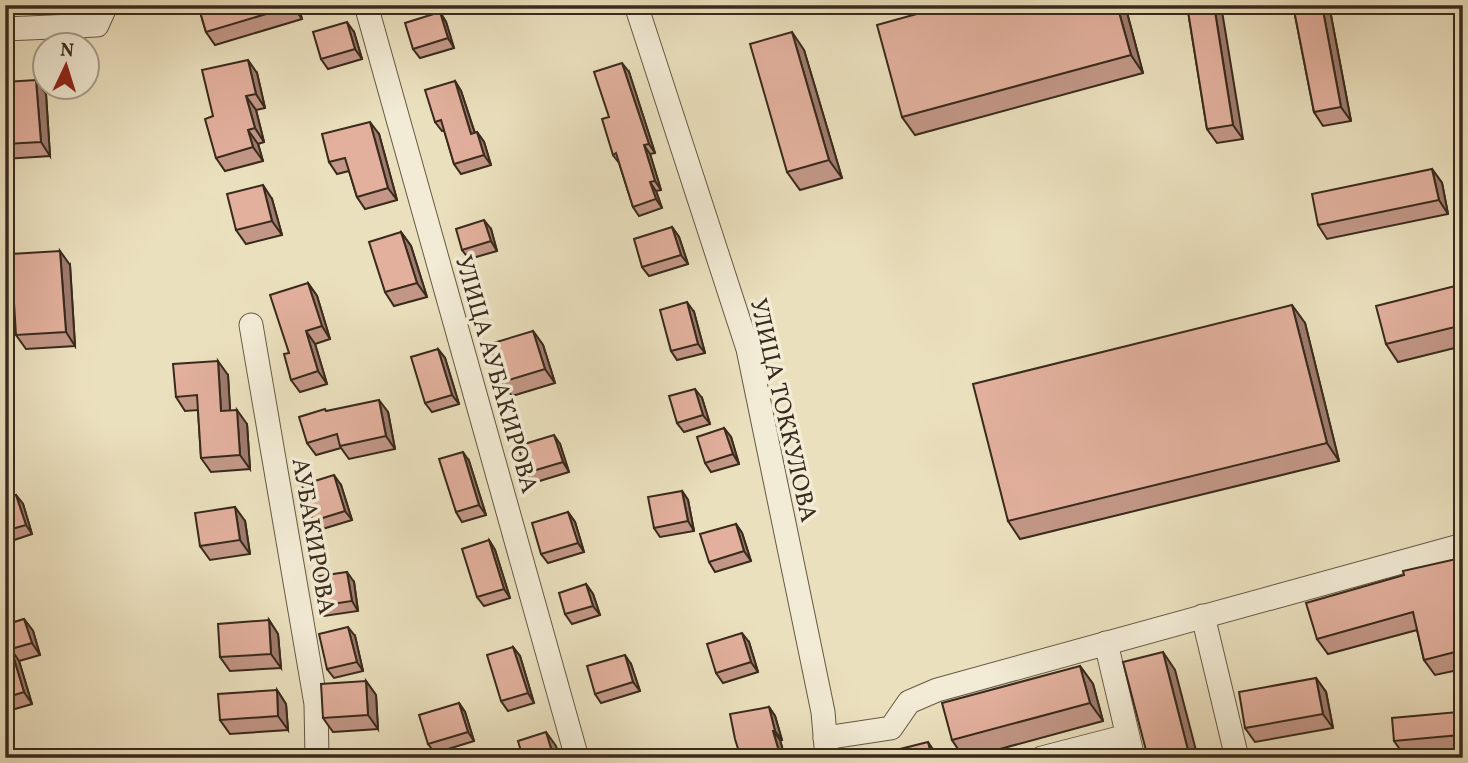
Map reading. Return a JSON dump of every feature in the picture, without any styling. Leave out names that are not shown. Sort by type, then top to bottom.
[{"type":"street","points":[[5,29],[97,25],[106,5]]},
{"type":"street","name":"УЛИЦА АУБАКИРОВА","points":[[366,5],[577,758]]},
{"type":"street","name":"УЛИЦА ТОККУЛОВА","points":[[636,5],[748,349],[823,712],[826,748]]},
{"type":"street","name":"АУБАКИРОВА","points":[[251,325],[316,704],[317,758]]},
{"type":"street","points":[[826,748],[891,728],[909,702],[937,690],[1463,545]]},
{"type":"street","points":[[1203,617],[1237,758]]},
{"type":"street","points":[[1042,758],[1130,747],[1106,643]]},
{"type":"building","points":[[198,5],[292,5],[293,6],[206,32]]},
{"type":"building","points":[[949,5],[1117,5],[1131,55],[902,117],[877,25]]},
{"type":"building","points":[[1187,5],[1214,5],[1233,125],[1207,129]]},
{"type":"building","points":[[1293,5],[1322,5],[1341,107],[1314,112]]},
{"type":"building","points":[[440,12],[448,38],[413,49],[405,23]]},
{"type":"building","points":[[347,22],[355,49],[321,59],[313,32]]},
{"type":"building","points":[[792,32],[829,160],[787,172],[750,44]]},
{"type":"building","points":[[248,60],[256,94],[246,96],[255,128],[248,130],[253,147],[216,158],[205,119],[213,116],[202,70]]},
{"type":"building","points":[[622,63],[649,144],[644,145],[655,181],[650,182],[656,199],[633,207],[602,119],[609,117],[594,72]]},
{"type":"building","points":[[32,80],[32,102],[38,102],[41,142],[5,144],[5,82]]},
{"type":"building","points":[[455,81],[471,134],[477,132],[484,155],[454,164],[441,120],[435,122],[425,90]]},
{"type":"building","points":[[370,122],[388,188],[357,197],[345,158],[329,162],[322,134]]},
{"type":"building","points":[[1432,169],[1439,200],[1318,225],[1312,194]]},
{"type":"building","points":[[263,185],[272,221],[236,230],[227,194]]},
{"type":"building","points":[[484,220],[491,241],[462,250],[456,229]]},
{"type":"building","points":[[672,227],[681,255],[642,267],[634,239]]},
{"type":"building","points":[[401,232],[417,283],[385,292],[369,242]]},
{"type":"building","points":[[60,251],[66,332],[16,335],[11,254]]},
{"type":"building","points":[[308,283],[322,326],[306,331],[318,371],[291,380],[284,354],[289,353],[270,295]]},
{"type":"building","points":[[1463,284],[1463,325],[1386,344],[1376,306]]},
{"type":"building","points":[[687,302],[698,344],[671,351],[660,310]]},
{"type":"building","points":[[1292,305],[1327,443],[1008,521],[973,384]]},
{"type":"building","points":[[533,331],[545,369],[502,382],[490,344]]},
{"type":"building","points":[[438,349],[452,395],[425,403],[411,357]]},
{"type":"building","points":[[218,361],[221,411],[237,410],[240,455],[201,458],[197,395],[176,397],[173,364]]},
{"type":"building","points":[[695,389],[703,415],[677,423],[669,396]]},
{"type":"building","points":[[379,400],[386,436],[340,446],[337,434],[307,443],[299,417],[325,409],[326,411]]},
{"type":"building","points":[[724,428],[733,454],[705,463],[697,437]]},
{"type":"building","points":[[554,435],[563,462],[526,473],[518,446]]},
{"type":"building","points":[[463,452],[479,505],[456,512],[439,459]]},
{"type":"building","points":[[334,475],[345,511],[313,521],[302,485]]},
{"type":"building","points":[[682,491],[688,521],[654,528],[648,497]]},
{"type":"building","points":[[16,495],[26,525],[5,531],[5,498]]},
{"type":"building","points":[[235,507],[240,540],[200,546],[195,513]]},
{"type":"building","points":[[568,512],[578,543],[541,554],[532,523]]},
{"type":"building","points":[[736,524],[744,551],[709,562],[700,534]]},
{"type":"building","points":[[489,540],[504,589],[477,597],[462,549]]},
{"type":"building","points":[[1461,555],[1463,593],[1457,595],[1463,618],[1463,650],[1424,660],[1413,612],[1317,639],[1306,603],[1404,575],[1403,571],[1461,558]]},
{"type":"building","points":[[347,572],[352,601],[318,606],[313,577]]},
{"type":"building","points":[[586,584],[593,606],[565,614],[559,593]]},
{"type":"building","points":[[24,619],[32,643],[11,649],[24,692],[5,698],[5,625]]},
{"type":"building","points":[[269,620],[271,654],[220,657],[218,624]]},
{"type":"building","points":[[348,627],[357,662],[327,669],[319,634]]},
{"type":"building","points":[[742,633],[751,662],[716,673],[707,644]]},
{"type":"building","points":[[513,647],[528,693],[501,701],[487,655]]},
{"type":"building","points":[[1163,652],[1190,758],[1148,758],[1123,662]]},
{"type":"building","points":[[625,655],[633,682],[595,694],[587,666]]},
{"type":"building","points":[[1080,666],[1090,703],[952,740],[942,703]]},
{"type":"building","points":[[1316,678],[1323,714],[1245,728],[1239,692]]},
{"type":"building","points":[[366,681],[368,715],[323,718],[321,684]]},
{"type":"building","points":[[277,690],[278,716],[220,720],[218,694]]},
{"type":"building","points":[[459,703],[468,732],[428,744],[419,715]]},
{"type":"building","points":[[769,707],[781,758],[741,758],[730,714]]},
{"type":"building","points":[[1458,712],[1460,735],[1394,741],[1392,718]]},
{"type":"building","points":[[546,732],[554,758],[523,758],[518,741]]},
{"type":"building","points":[[928,742],[932,758],[890,758],[888,752]]}]
